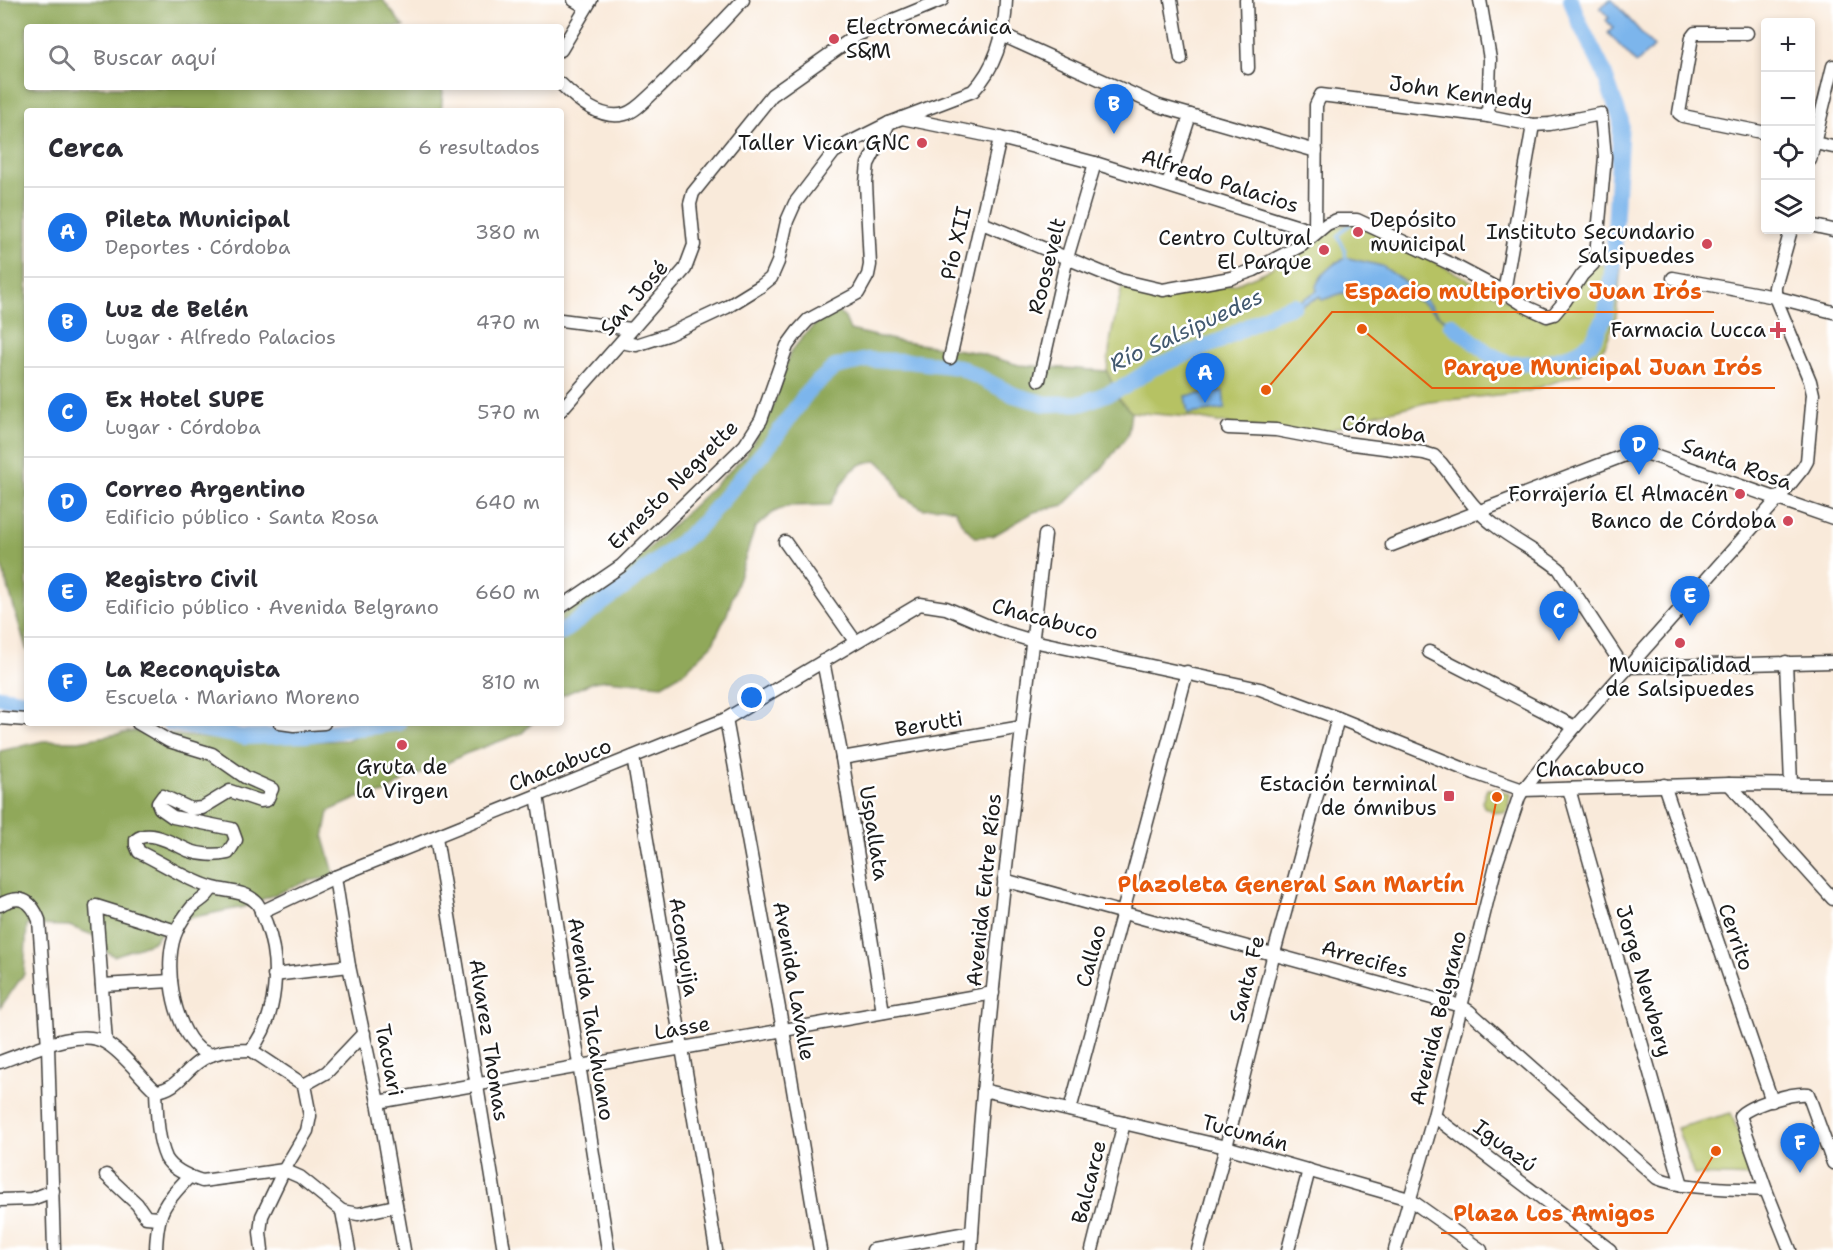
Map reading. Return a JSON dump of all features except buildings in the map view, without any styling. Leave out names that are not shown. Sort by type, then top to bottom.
[{"type":"street","points":[[564,45],[589,3],[574,0]]},
{"type":"street","points":[[564,87],[583,103],[600,112],[614,115],[626,114],[680,68],[743,0]]},
{"type":"street","name":"San José","points":[[564,407],[685,269],[694,245],[690,204],[693,193],[772,95],[857,35],[942,0]]},
{"type":"street","points":[[621,342],[636,345],[667,335],[727,307],[771,278],[778,262],[787,221],[795,203],[834,152],[889,123],[973,91],[982,81],[1004,36],[1006,0]]},
{"type":"street","points":[[1171,0],[1181,59]]},
{"type":"street","points":[[1246,0],[1248,68]]},
{"type":"street","points":[[1480,0],[1490,59],[1488,116]]},
{"type":"street","points":[[1747,33],[1695,33],[1692,37],[1679,113],[1683,116],[1761,132]]},
{"type":"street","points":[[1004,36],[1159,106],[1316,151],[1315,232]]},
{"type":"street","points":[[1815,135],[1833,66]]},
{"type":"street","name":"John Kennedy","points":[[1316,151],[1318,99],[1325,94],[1533,124],[1550,124],[1601,114],[1605,157],[1596,255],[1593,264],[1554,314],[1547,316],[1504,292]]},
{"type":"street","points":[[1168,184],[1190,115]]},
{"type":"street","name":"Alfredo Palacios","points":[[902,118],[1000,138],[1095,163],[1168,184],[1315,232]]},
{"type":"street","name":"Ernesto Negrette","points":[[564,605],[621,566],[745,445],[761,420],[787,346],[798,330],[808,320],[858,293],[868,275],[870,265],[866,183],[868,164],[889,123]]},
{"type":"street","points":[[982,223],[1120,280],[1163,290],[1173,290],[1231,278],[1254,270],[1302,245],[1327,224],[1337,220],[1357,220],[1451,264],[1504,292],[1533,124]]},
{"type":"street","name":"Pío XII","points":[[950,358],[1000,138]]},
{"type":"street","points":[[1815,143],[1833,147]]},
{"type":"street","name":"Roosevelt","points":[[1039,380],[1067,258],[1095,163]]},
{"type":"street","points":[[1815,226],[1833,230]]},
{"type":"street","points":[[1775,297],[1775,287],[1790,234]]},
{"type":"street","points":[[1674,278],[1775,297],[1833,312]]},
{"type":"street","name":"Avenida Belgrano","points":[[1395,1250],[1434,1116],[1496,865],[1523,790],[1627,667],[1778,499],[1807,461],[1813,394],[1810,381],[1775,297]]},
{"type":"street","points":[[564,320],[631,329]]},
{"type":"street","name":"Córdoba","points":[[1228,428],[1276,430],[1345,444],[1434,456],[1493,525],[1559,569],[1620,662],[1627,667]]},
{"type":"street","name":"Santa Rosa","points":[[1392,545],[1640,451],[1833,518]]},
{"type":"street","name":"Avenida Entre Ríos","points":[[971,1250],[983,1090],[1004,880],[1045,535]]},
{"type":"street","points":[[785,542],[855,641]]},
{"type":"street","name":"Chacabuco","points":[[261,912],[335,877],[726,719],[920,604],[946,608],[1000,631],[1033,640],[1260,689],[1523,790],[1664,785],[1833,785]]},
{"type":"street","points":[[1429,652],[1575,727]]},
{"type":"street","name":"Uspallata","points":[[823,661],[842,758],[883,1012]]},
{"type":"street","points":[[1786,662],[1791,784]]},
{"type":"street","points":[[1627,667],[1833,662]]},
{"type":"street","name":"Callao","points":[[1070,1110],[1187,672]]},
{"type":"street","points":[[0,718],[24,720]]},
{"type":"street","name":"Santa Fe","points":[[1198,1250],[1274,953],[1338,718]]},
{"type":"street","name":"Avenida Lavalle","points":[[726,719],[783,1030],[820,1250]]},
{"type":"street","points":[[146,726],[170,741],[212,754],[245,777],[272,789],[267,800],[260,801],[230,791],[202,808],[191,809],[163,796],[158,803],[159,808],[173,817],[232,829],[236,840],[228,853],[218,855],[191,851],[169,841],[147,836],[140,836],[136,840],[140,852],[212,888],[244,894],[258,903],[273,951],[274,975],[268,1020],[251,1050]]},
{"type":"street","name":"Berutti","points":[[842,758],[1022,728]]},
{"type":"street","name":"Aconquija","points":[[633,757],[716,1250]]},
{"type":"street","points":[[1730,784],[1833,898]]},
{"type":"street","name":"Cerrito","points":[[1664,785],[1772,1101]]},
{"type":"street","name":"Jorge Newbery","points":[[1569,789],[1682,1185]]},
{"type":"street","name":"Avenida Talcahuano","points":[[537,795],[608,1250]]},
{"type":"street","name":"Alvarez Thomas","points":[[436,837],[504,1250]]},
{"type":"street","name":"Tacuari","points":[[335,877],[404,1250]]},
{"type":"street","name":"Arrecifes","points":[[1004,880],[1461,1006],[1657,1178],[1682,1185],[1766,1190]]},
{"type":"street","points":[[211,1055],[199,1049],[187,1033],[173,994],[170,963],[176,932],[191,908],[208,896],[212,888]]},
{"type":"street","points":[[0,905],[14,899],[26,900],[35,909],[39,920],[48,1046],[54,1250]]},
{"type":"street","points":[[106,1042],[96,906],[176,932]]},
{"type":"street","points":[[274,975],[350,966]]},
{"type":"street","points":[[102,985],[171,981]]},
{"type":"street","name":"Lasse","points":[[378,1102],[993,993]]},
{"type":"street","points":[[304,1085],[327,1072],[364,1033]]},
{"type":"street","points":[[0,1062],[79,1038],[94,1038],[106,1042],[156,1091],[159,1129],[167,1159],[189,1177],[202,1181],[284,1170],[300,1177],[342,1211],[358,1214],[395,1206]]},
{"type":"street","points":[[156,1091],[167,1090],[196,1063],[224,1050],[251,1050],[304,1085],[310,1116],[307,1131],[284,1170],[262,1216],[260,1232],[262,1250]]},
{"type":"street","name":"Tucumán","points":[[983,1090],[1226,1147],[1409,1199],[1481,1250]]},
{"type":"street","points":[[1790,1250],[1740,1116],[1744,1111],[1772,1101],[1801,1093],[1808,1094],[1833,1163]]},
{"type":"street","name":"Iguazú","points":[[1434,1116],[1610,1250]]},
{"type":"street","name":"Balcarce","points":[[1092,1250],[1124,1123]]},
{"type":"street","points":[[1288,1250],[1309,1170]]},
{"type":"street","points":[[106,1175],[137,1204],[146,1216],[159,1218]]},
{"type":"street","points":[[156,1250],[159,1218],[167,1199],[189,1177]]},
{"type":"street","points":[[0,1200],[32,1199],[53,1191]]},
{"type":"street","points":[[342,1211],[349,1250]]},
{"type":"street","points":[[873,1250],[972,1232]]},
{"type":"green space","points":[[0,0],[383,0],[402,24],[24,24],[24,90],[442,90],[443,92],[441,108],[24,108],[24,641],[0,561]]},
{"type":"green space","points":[[1348,223],[1386,236],[1546,321],[1593,264],[1621,267],[1616,317],[1605,346],[1581,373],[1526,392],[1430,402],[1376,414],[1317,435],[1233,425],[1190,417],[1131,412],[1118,398],[1107,371],[1111,336],[1122,287],[1159,297],[1236,284],[1265,272],[1304,245],[1317,233]]},
{"type":"green space","points":[[837,311],[845,318],[850,330],[898,341],[974,352],[1019,365],[1107,371],[1118,398],[1131,412],[1128,435],[1102,468],[1064,505],[1034,512],[993,536],[975,537],[962,524],[955,510],[942,507],[923,509],[902,496],[892,475],[878,461],[861,465],[848,475],[830,505],[788,506],[774,512],[755,528],[727,614],[712,645],[684,672],[662,685],[606,680],[593,682],[564,695],[564,613],[644,553],[745,456],[771,412],[790,353],[806,333],[825,316]]},
{"type":"green space","points":[[380,726],[529,726],[522,733],[406,779],[385,793],[358,798],[329,811],[324,838],[335,877],[308,881],[244,907],[189,918],[169,925],[153,942],[114,956],[102,949],[98,937],[69,926],[27,925],[24,974],[0,1008],[0,751],[43,741],[79,741],[134,731],[262,743],[347,740]]},
{"type":"green space","points":[[1487,789],[1496,789],[1510,794],[1508,809],[1505,813],[1494,812],[1484,807],[1482,802]]},
{"type":"green space","points":[[1731,1113],[1755,1177],[1694,1175],[1677,1128]]},
{"type":"water","points":[[1612,0],[1654,47],[1636,63],[1608,33],[1613,28],[1606,20],[1609,18],[1600,8]]},
{"type":"water","name":"Río Salsipuedes","points":[[1348,258],[1382,266],[1414,288],[1438,314],[1468,338],[1422,303],[1409,296],[1342,293],[1322,300],[1320,296],[1304,305],[1274,312],[1297,303],[1317,291],[1318,281],[1325,272],[1333,265]]},
{"type":"water","points":[[1223,391],[1225,409],[1188,414],[1185,396]]},
{"type":"waterway","name":"Río Salsipuedes","points":[[1451,324],[1489,354],[1510,364],[1543,363],[1574,354],[1592,342],[1605,317],[1613,266],[1621,121],[1603,70],[1579,22],[1571,0]]},
{"type":"waterway","points":[[1346,261],[1345,250],[1338,236],[1350,225]]},
{"type":"waterway","name":"Río Salsipuedes","points":[[564,631],[630,583],[699,527],[771,443],[809,390],[835,367],[867,360],[908,361],[959,367],[1014,395],[1046,404],[1083,403],[1124,387],[1153,368],[1222,340],[1274,312],[1294,305]]},
{"type":"waterway","name":"Río Salsipuedes","points":[[0,697],[24,701]]},
{"type":"waterway","name":"Río Salsipuedes","points":[[185,726],[244,737],[305,735],[375,726]]},
{"type":"place","name":"Electromecánica S&M","points":[[834,39]]},
{"type":"place","name":"Luz de Belén","points":[[1114,134]]},
{"type":"place","name":"Taller Vican GNC","points":[[922,143]]},
{"type":"place","name":"Depósito municipal","points":[[1358,232]]},
{"type":"place","name":"Instituto Secundario Salsipuedes","points":[[1707,244]]},
{"type":"place","name":"Centro Cultural El Parque","points":[[1324,250]]},
{"type":"place","name":"Parque Municipal Juan Irós","points":[[1362,329]]},
{"type":"place","name":"Farmacia Lucca","points":[[1778,330]]},
{"type":"place","name":"Espacio multiportivo Juan Irós","points":[[1266,390]]},
{"type":"place","name":"Pileta Municipal","points":[[1205,403]]},
{"type":"place","name":"Correo Argentino","points":[[1639,475]]},
{"type":"place","name":"Forrajería El Almacén","points":[[1740,494]]},
{"type":"place","name":"Banco de Córdoba","points":[[1788,521]]},
{"type":"place","name":"Registro Civil","points":[[1690,626]]},
{"type":"place","name":"Ex Hotel SUPE","points":[[1559,641]]},
{"type":"place","name":"Municipalidad de Salsipuedes","points":[[1680,643]]},
{"type":"place","name":"Gruta de la Virgen","points":[[402,745]]},
{"type":"place","name":"Estación terminal de ómnibus","points":[[1449,796]]},
{"type":"place","name":"Plazoleta General San Martín","points":[[1497,797]]},
{"type":"place","name":"Plaza Los Amigos","points":[[1716,1151]]},
{"type":"place","name":"La Reconquista","points":[[1800,1173]]}]
